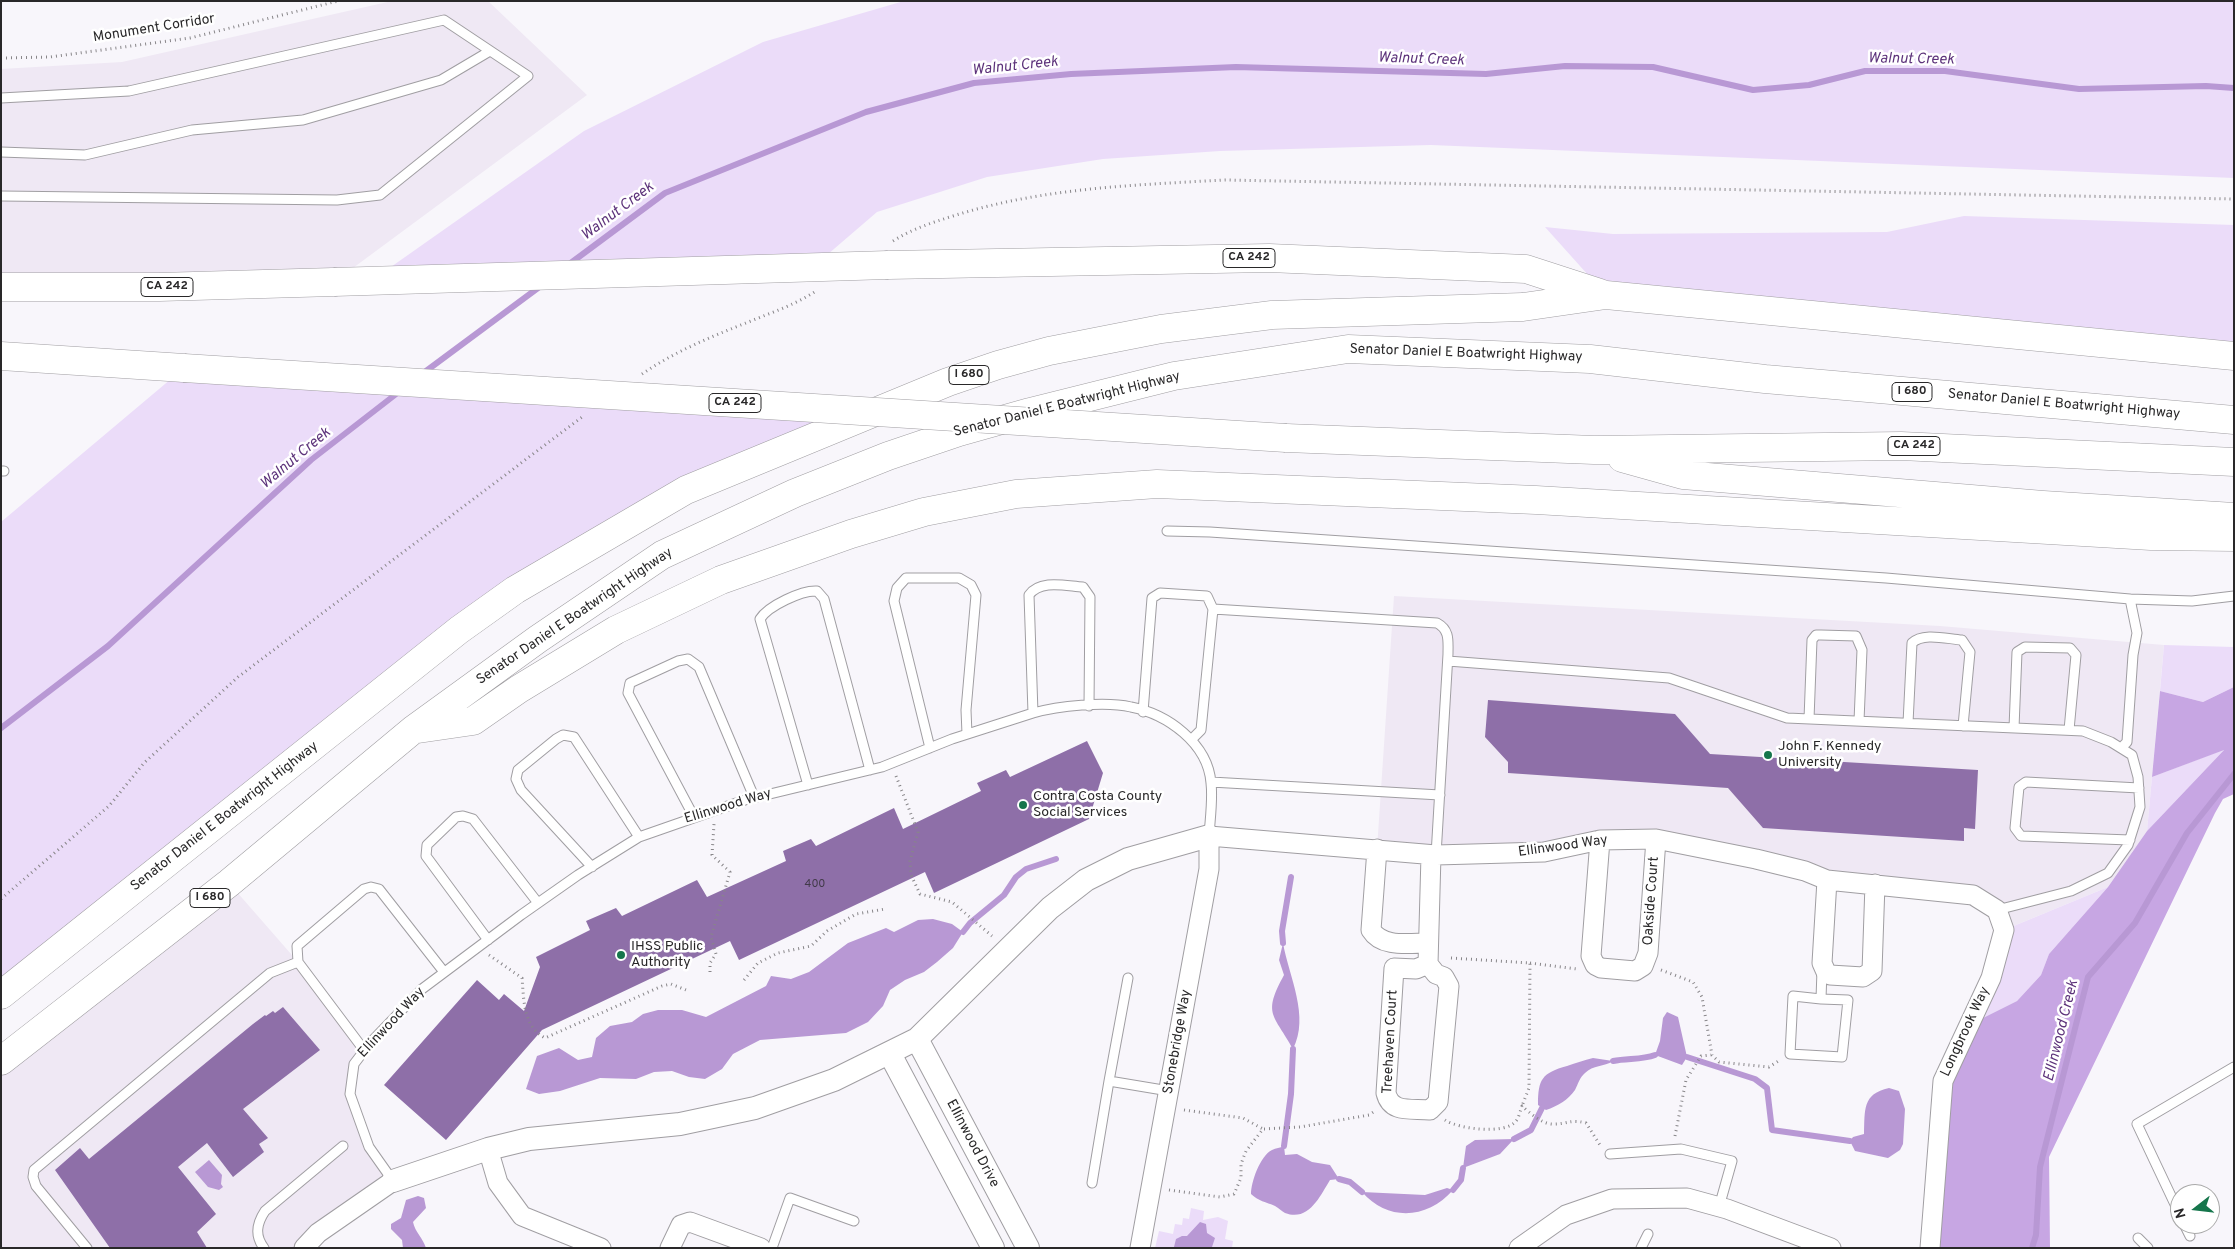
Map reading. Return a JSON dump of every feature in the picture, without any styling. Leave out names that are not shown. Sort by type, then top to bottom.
[{"type":"highway","name":"CA 242","points":[[1,287],[159,287],[888,265],[1268,258],[1526,268],[1606,295]]},
{"type":"highway","name":"Senator Daniel E Boatwright Highway","points":[[1,995],[459,630],[515,590],[686,490],[948,382],[998,365],[1050,351],[1161,329],[1272,315],[1522,307],[1606,295],[2234,356]]},
{"type":"highway","name":"Senator Daniel E Boatwright Highway","points":[[1,1061],[229,883],[414,729],[538,639],[662,555],[795,493],[888,456],[959,432],[1174,376],[1348,349],[1590,359],[1766,379],[2234,420]]},
{"type":"highway","name":"CA 242","points":[[1,356],[1286,438],[1594,450],[1901,446],[2234,462]]},
{"type":"highway","points":[[1594,450],[1682,475],[2043,506],[2234,517]]},
{"type":"highway","points":[[414,729],[473,721],[519,689],[616,630],[721,580],[851,534],[924,512],[1016,494],[1157,484],[1536,500],[2151,536],[2234,537]]},
{"type":"street","name":"Ellinwood Way","points":[[304,1248],[318,1233],[393,1181],[488,1149],[529,1139],[680,1124],[755,1108],[834,1080],[917,1039],[1050,908],[1086,880],[1128,859],[1209,836],[1433,855],[1544,852],[1600,840],[1656,839],[1764,861],[1805,871],[1827,880],[1973,895],[1997,910]]},
{"type":"street","name":"Stonebridge Way","points":[[1140,1248],[1209,869],[1209,836]]},
{"type":"street","name":"Oakside Court","points":[[1596,965],[1601,968],[1635,971],[1643,966],[1648,953],[1656,839]]},
{"type":"street","points":[[1596,965],[1591,956],[1600,840]]},
{"type":"street","points":[[1377,849],[1371,930],[1376,937],[1385,941],[1428,954]]},
{"type":"street","points":[[1430,1110],[1438,1102],[1449,986],[1444,977],[1436,974],[1428,954],[1433,855]]},
{"type":"street","points":[[1827,880],[1822,962],[1826,972],[1830,975],[1864,977],[1872,971],[1875,884]]},
{"type":"street","name":"Longbrook Way","points":[[1930,1248],[1943,1081],[1991,978],[2004,930],[1997,910]]},
{"type":"street","name":"Treehaven Court","points":[[1428,954],[1416,969],[1394,968],[1386,1093],[1389,1102],[1394,1107],[1430,1110]]},
{"type":"street","name":"Ellinwood Drive","points":[[917,1039],[1028,1248]]},
{"type":"street","points":[[890,1054],[993,1248]]},
{"type":"street","points":[[488,1149],[498,1183],[522,1216],[601,1248]]},
{"type":"street","points":[[1520,1248],[1566,1215],[1612,1199],[1687,1198],[1719,1207],[1831,1248]]},
{"type":"street","points":[[670,1248],[681,1225],[690,1222],[761,1248]]},
{"type":"lane","points":[[1,98],[129,92],[444,20],[528,76],[380,195],[337,200],[1,196]]},
{"type":"lane","points":[[1,152],[85,155],[192,130],[303,120],[441,80],[490,51]]},
{"type":"lane","points":[[1167,531],[1230,533],[1886,578],[2130,599],[2192,601],[2234,596]]},
{"type":"lane","points":[[930,748],[894,601],[897,588],[906,578],[959,578],[971,585],[976,596],[966,710],[967,734]]},
{"type":"lane","points":[[1033,713],[1029,595],[1034,588],[1044,585],[1083,587],[1090,597],[1089,706]]},
{"type":"lane","points":[[808,785],[760,619],[765,610],[809,591],[817,591],[824,600],[870,770]]},
{"type":"lane","points":[[1143,712],[1152,598],[1160,593],[1206,596],[1213,609],[1201,730],[1192,739]]},
{"type":"lane","points":[[2121,748],[2126,742],[2133,656],[2137,633],[2130,599]]},
{"type":"lane","points":[[1213,609],[1437,623],[1448,633],[1440,795],[1433,855]]},
{"type":"lane","points":[[1809,719],[1812,640],[1816,635],[1856,636],[1862,650],[1859,721]]},
{"type":"lane","points":[[1908,723],[1912,643],[1917,639],[1925,637],[1962,640],[1970,652],[1964,726]]},
{"type":"lane","points":[[2014,728],[2017,652],[2025,647],[2070,648],[2076,655],[2069,730]]},
{"type":"lane","points":[[694,817],[628,693],[630,682],[678,661],[688,660],[699,667],[754,797]]},
{"type":"lane","points":[[1448,661],[1669,678],[1787,718],[2083,731],[2111,742],[2132,755],[2139,788],[2140,807],[2130,840],[2108,873],[2071,891],[1997,910]]},
{"type":"lane","name":"Ellinwood Way","points":[[393,1181],[369,1147],[350,1094],[354,1064],[364,1050],[422,989],[538,903],[639,837],[754,797],[870,770],[967,734],[1033,713],[1089,706],[1131,706],[1172,723],[1192,739],[1212,782],[1209,836]]},
{"type":"lane","points":[[592,867],[521,790],[516,779],[518,770],[556,739],[563,735],[574,737],[639,837]]},
{"type":"lane","points":[[1212,782],[1440,795]]},
{"type":"lane","points":[[2130,840],[2021,836],[2015,828],[2019,787],[2026,782],[2139,788]]},
{"type":"lane","points":[[488,940],[426,856],[427,845],[456,818],[463,816],[473,820],[538,903]]},
{"type":"lane","points":[[364,1050],[298,962],[297,946],[364,889],[371,887],[379,889],[444,972]]},
{"type":"lane","points":[[87,1248],[36,1186],[33,1177],[34,1170],[270,973],[298,962]]},
{"type":"lane","points":[[1821,998],[1822,962]]},
{"type":"lane","points":[[1092,1184],[1128,978]]},
{"type":"lane","points":[[1793,996],[1821,998],[1848,1000],[1842,1057],[1790,1054],[1793,996]]},
{"type":"lane","points":[[2170,1194],[2137,1124],[2234,1067]]},
{"type":"lane","points":[[1109,1080],[1167,1099]]},
{"type":"lane","points":[[264,1248],[257,1233],[258,1221],[265,1211],[343,1146]]},
{"type":"lane","points":[[1610,1154],[1681,1149],[1732,1161],[1719,1207]]},
{"type":"lane","points":[[772,1248],[790,1198],[854,1221]]},
{"type":"lane","points":[[1641,1248],[1648,1234]]},
{"type":"lane","points":[[2138,1238],[2148,1248]]},
{"type":"path","name":"Monument Corridor","points":[[1,58],[50,57],[190,38],[338,1]]},
{"type":"path","points":[[891,763],[918,832],[910,861],[912,875],[920,894],[952,902],[978,923]]},
{"type":"path","points":[[710,972],[710,963],[716,954],[711,937],[730,872],[712,855],[715,809]]},
{"type":"path","points":[[744,980],[758,962],[778,954],[811,946],[827,931],[856,914],[885,909]]},
{"type":"path","points":[[478,947],[522,978],[527,1019],[536,1033],[545,1038],[662,986],[671,984],[686,990]]},
{"type":"path","points":[[1428,954],[1578,969],[1596,965]]},
{"type":"path","points":[[1430,1110],[1453,1126],[1503,1130],[1516,1122],[1529,1088],[1530,963]]},
{"type":"path","points":[[1643,966],[1693,982],[1702,996],[1712,1055],[1719,1062],[1770,1067],[1790,1054]]},
{"type":"path","points":[[1673,1150],[1686,1080],[1693,1072],[1701,1056],[1712,1055]]},
{"type":"path","points":[[1167,1099],[1243,1118],[1263,1130],[1300,1127],[1369,1115],[1389,1102]]},
{"type":"path","points":[[1522,1106],[1546,1123],[1553,1125],[1572,1120],[1586,1123],[1596,1142],[1610,1154]]},
{"type":"path","points":[[1151,1187],[1220,1197],[1234,1194],[1241,1178],[1242,1164],[1246,1151],[1263,1130]]},
{"type":"shaded area","points":[[392,1],[488,1],[587,95],[334,282],[1,287],[1,69],[122,62]]},
{"type":"shaded area","points":[[904,1],[2234,1],[2234,178],[1431,145],[1220,151],[1103,159],[987,177],[877,212],[813,267],[371,281],[584,131],[763,42]]},
{"type":"shaded area","points":[[1964,216],[2234,225],[2234,356],[1606,295],[1545,227],[1613,234],[1887,232]]},
{"type":"shaded area","points":[[184,368],[864,411],[515,590],[1,995],[1,522]]},
{"type":"shaded area","name":"John F. Kennedy University","points":[[1394,596],[1940,626],[2164,645],[2147,831],[2108,887],[2004,930],[1973,895],[1827,880],[1656,839],[1544,852],[1377,849]]},
{"type":"shaded area","points":[[2164,645],[2234,647],[2234,687],[2203,702],[2160,691]]},
{"type":"shaded area","points":[[2234,687],[2234,794],[2223,799],[2215,813],[2049,1157],[2050,1248],[1930,1248],[1943,1081],[1967,1026],[2017,1001],[2041,975],[2049,954],[2108,887],[2147,831],[2224,750],[2152,777],[2160,691],[2203,702]]},
{"type":"shaded area","points":[[2225,749],[2147,831],[2152,777]]},
{"type":"shaded area","points":[[229,883],[298,962],[364,1050],[354,1064],[350,1094],[369,1147],[393,1181],[304,1248],[1,1248],[1,1061]]},
{"type":"shaded area","points":[[2108,887],[2049,954],[2041,975],[2017,1001],[1967,1026],[2004,930]]},
{"type":"shaded area","points":[[933,919],[952,924],[963,932],[953,948],[924,972],[905,980],[890,990],[883,1006],[868,1022],[846,1033],[760,1040],[733,1054],[722,1069],[705,1079],[689,1077],[672,1071],[654,1072],[636,1079],[600,1078],[560,1091],[539,1094],[526,1089],[537,1056],[559,1048],[578,1060],[592,1057],[596,1038],[610,1026],[632,1022],[643,1014],[658,1010],[682,1010],[706,1017],[766,986],[771,976],[791,979],[809,972],[848,943],[886,928],[894,932],[918,920]]},
{"type":"shaded area","points":[[1283,943],[1299,1010],[1298,1036],[1293,1049],[1276,1021],[1272,1007],[1277,988],[1284,975],[1279,960]]},
{"type":"shaded area","points":[[1667,1012],[1678,1017],[1687,1057],[1682,1065],[1655,1055],[1660,1041],[1663,1018]]},
{"type":"shaded area","points":[[1593,1058],[1613,1061],[1588,1070],[1582,1076],[1572,1094],[1559,1105],[1546,1110],[1538,1105],[1539,1089],[1543,1078],[1552,1071]]},
{"type":"shaded area","points":[[1889,1088],[1899,1091],[1905,1109],[1903,1144],[1900,1150],[1888,1158],[1855,1151],[1850,1141],[1853,1137],[1864,1134],[1865,1110],[1869,1099],[1874,1094]]},
{"type":"shaded area","points":[[1514,1139],[1500,1154],[1463,1168],[1466,1146],[1475,1140]]},
{"type":"shaded area","points":[[1284,1146],[1285,1155],[1297,1154],[1312,1162],[1330,1165],[1339,1179],[1330,1180],[1313,1206],[1301,1214],[1285,1213],[1251,1194],[1254,1176],[1260,1163],[1272,1150]]},
{"type":"shaded area","points":[[209,1160],[222,1175],[221,1184],[223,1187],[219,1190],[208,1187],[195,1172]]},
{"type":"shaded area","points":[[1447,1188],[1453,1190],[1443,1200],[1432,1207],[1408,1213],[1384,1208],[1372,1202],[1362,1192],[1425,1195]]},
{"type":"shaded area","points":[[418,1196],[424,1198],[426,1208],[413,1222],[426,1248],[403,1248],[402,1240],[391,1229],[391,1224],[401,1218],[406,1200]]},
{"type":"shaded area","points":[[1191,1208],[1204,1211],[1203,1220],[1218,1217],[1228,1221],[1225,1239],[1233,1241],[1232,1248],[1155,1248],[1159,1231],[1173,1234],[1175,1224],[1182,1225],[1183,1218],[1189,1219]]},
{"type":"shaded area","points":[[1200,1222],[1206,1224],[1207,1233],[1215,1238],[1212,1247],[1174,1247],[1176,1239],[1187,1236]]},
{"type":"building","name":"John F. Kennedy University","points":[[1488,700],[1675,714],[1710,754],[1978,770],[1975,829],[1964,828],[1964,841],[1763,828],[1728,788],[1508,773],[1508,762],[1485,737]]},
{"type":"building","points":[[1087,741],[1103,773],[1089,819],[934,893],[925,872],[739,960],[730,941],[542,1030],[446,1140],[384,1085],[477,980],[499,1000],[504,994],[524,1011],[540,967],[536,957],[590,930],[586,921],[616,908],[622,916],[697,880],[707,897],[786,861],[783,851],[811,839],[816,846],[894,808],[903,829],[981,791],[977,783],[1006,770],[1010,777]]},
{"type":"building","points":[[283,1007],[320,1050],[243,1109],[268,1138],[259,1144],[264,1152],[233,1177],[207,1143],[178,1167],[216,1214],[197,1232],[207,1248],[110,1248],[55,1170],[80,1148],[89,1159],[253,1024],[265,1015],[273,1011],[275,1013]]},
{"type":"waterway","name":"Walnut Creek","points":[[568,265],[665,193],[866,112],[974,83],[1071,74],[1236,67],[1486,74],[1565,66],[1653,67],[1753,90],[1809,85],[1865,71],[1945,71],[2079,89],[2206,86],[2234,88]]},
{"type":"waterway","name":"Walnut Creek","points":[[422,374],[542,285]]},
{"type":"waterway","name":"Walnut Creek","points":[[1,728],[108,646],[311,460],[400,391]]},
{"type":"waterway","name":"Ellinwood Creek","points":[[2032,1248],[2036,1235],[2040,1167],[2088,977],[2135,923],[2187,833],[2234,774]]},
{"type":"waterway","points":[[963,932],[970,923],[1004,895],[1016,877],[1026,869],[1056,859]]},
{"type":"waterway","points":[[1283,943],[1282,931],[1291,877]]},
{"type":"waterway","points":[[1284,1146],[1291,1094],[1293,1049]]},
{"type":"waterway","points":[[1613,1061],[1645,1058],[1655,1055]]},
{"type":"waterway","points":[[1687,1057],[1755,1079],[1767,1088],[1772,1130],[1850,1141]]},
{"type":"waterway","points":[[1514,1139],[1531,1130],[1542,1108]]},
{"type":"waterway","points":[[1453,1190],[1461,1180],[1463,1168]]},
{"type":"waterway","points":[[1339,1179],[1350,1182],[1362,1192]]},
{"type":"place","name":"John F. Kennedy University","points":[[1768,755]]},
{"type":"place","name":"Contra Costa County Social Services","points":[[1023,805]]},
{"type":"place","name":"IHSS Public Authority","points":[[621,955]]}]
